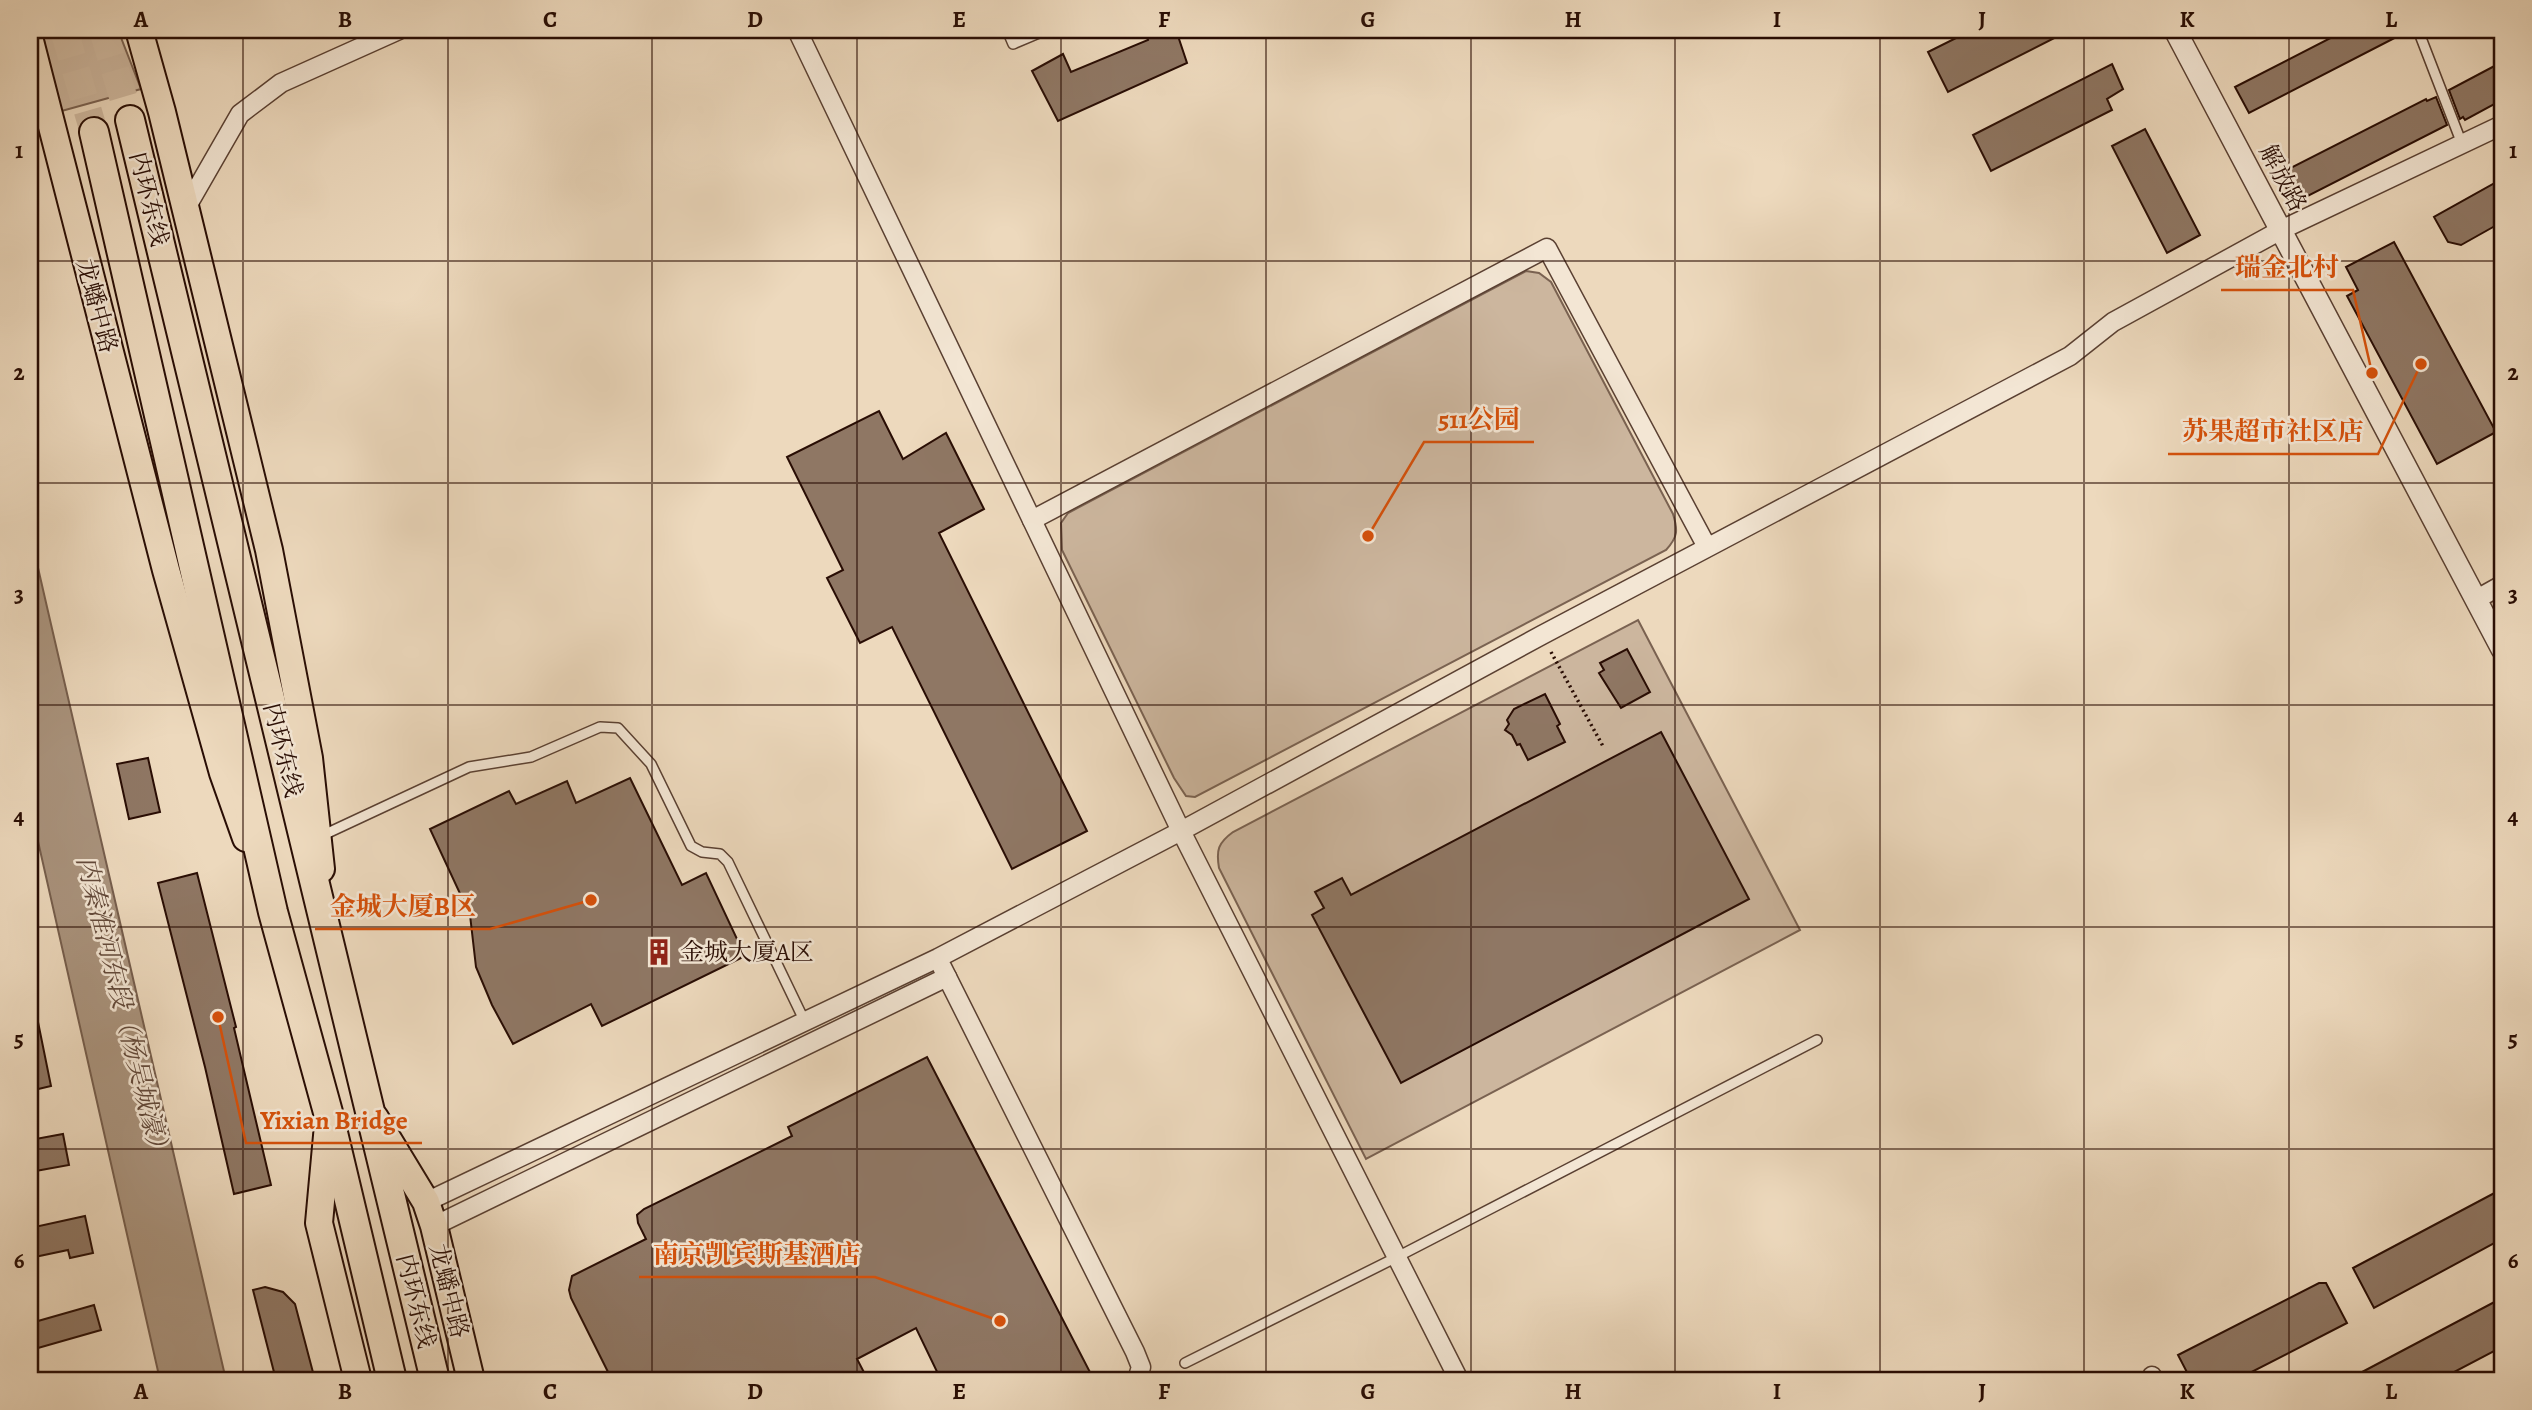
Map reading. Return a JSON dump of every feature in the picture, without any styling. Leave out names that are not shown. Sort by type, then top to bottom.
[{"type":"highway","name":"内环东线","points":[[130,120],[435,1380]]},
{"type":"highway","name":"内环东线","points":[[94,132],[273,912],[329,1116],[392,1380]]},
{"type":"main road","points":[[139,30],[162,112],[269,550],[309,758],[329,940]]},
{"type":"main road","name":"龙蟠中路","points":[[30,41],[166,570],[223,774],[273,912]]},
{"type":"main road","name":"龙蟠中路","points":[[369,1107],[430,1214],[471,1380]]},
{"type":"main road","points":[[329,1116],[319,1223],[358,1380]]},
{"type":"street","points":[[186,208],[240,114],[281,83],[399,30]]},
{"type":"street","points":[[797,30],[1181,831],[1459,1380]]},
{"type":"street","name":"解放路","points":[[2175,30],[2502,649]]},
{"type":"street","points":[[430,1214],[805,1022],[938,958],[1181,831],[1542,635],[2070,356],[2113,322],[2281,230],[2502,125]]},
{"type":"street","points":[[1032,520],[1547,248],[1707,547]]},
{"type":"street","points":[[2477,599],[2502,586]]},
{"type":"street","points":[[938,958],[1135,1352],[1141,1367],[1137,1380]]},
{"type":"street","points":[[430,1214],[947,977]]},
{"type":"lane","points":[[1007,30],[1013,44],[1046,30]]},
{"type":"lane","points":[[2418,30],[2462,144]]},
{"type":"lane","points":[[318,838],[469,768],[531,757],[600,727],[618,727],[651,764],[691,846],[702,852],[720,854],[728,862],[805,1022]]},
{"type":"lane","points":[[1185,1363],[1817,1040]]},
{"type":"path","points":[[1542,635],[1604,748]]},
{"type":"shaded area","points":[[42,30],[118,30],[141,89],[58,112]]},
{"type":"shaded area","points":[[1526,271],[1539,273],[1551,282],[1673,514],[1676,529],[1673,541],[1666,550],[1195,797],[1186,796],[1174,778],[1062,550],[1061,523],[1068,513]]},
{"type":"shaded area","points":[[1638,620],[1800,930],[1366,1159],[1219,868],[1218,852],[1221,843],[1233,832]]},
{"type":"water","name":"内秦淮河东段（杨吴城濠）","points":[[30,533],[226,1380],[160,1380],[30,806]]},
{"type":"building","points":[[1145,30],[1176,30],[1187,63],[1058,121],[1032,71],[1063,54],[1071,72],[1148,40]]},
{"type":"building","points":[[1972,30],[2070,30],[1948,92],[1928,52]]},
{"type":"building","points":[[2346,30],[2410,30],[2249,113],[2235,87]]},
{"type":"building","points":[[2502,62],[2502,100],[2465,120],[2463,117],[2460,119],[2449,90]]},
{"type":"building","points":[[2112,64],[2123,89],[2107,99],[2112,110],[1991,171],[1973,135]]},
{"type":"building","points":[[2436,97],[2447,125],[2294,203],[2279,174],[2426,99],[2427,101]]},
{"type":"building","points":[[2145,129],[2200,235],[2167,253],[2112,146]]},
{"type":"building","points":[[2502,179],[2502,222],[2461,245],[2448,242],[2434,217]]},
{"type":"building","points":[[2394,242],[2496,432],[2437,464],[2347,296],[2358,290],[2346,267]]},
{"type":"building","points":[[879,411],[903,459],[946,433],[984,509],[939,533],[1087,831],[1012,869],[892,627],[860,643],[827,578],[843,570],[787,457]]},
{"type":"building","points":[[1627,649],[1650,692],[1621,708],[1599,673],[1604,670],[1600,663]]},
{"type":"building","points":[[1545,694],[1560,724],[1557,726],[1565,742],[1528,760],[1520,744],[1517,745],[1512,735],[1505,730],[1509,724],[1507,720],[1514,709]]},
{"type":"building","points":[[1661,732],[1749,899],[1401,1083],[1312,915],[1324,908],[1315,892],[1342,878],[1351,895]]},
{"type":"building","points":[[148,758],[160,812],[129,819],[117,764]]},
{"type":"building","points":[[630,778],[682,885],[706,873],[745,956],[602,1026],[591,1004],[513,1044],[476,967],[470,915],[430,829],[509,791],[516,804],[567,781],[576,803]]},
{"type":"building","points":[[197,873],[236,1027],[234,1028],[271,1185],[234,1194],[158,883]]},
{"type":"building","points":[[38,1022],[51,1086],[30,1091],[30,1023]]},
{"type":"building","points":[[927,1057],[1094,1380],[941,1380],[916,1328],[857,1359],[868,1380],[612,1380],[571,1298],[569,1290],[572,1276],[646,1239],[637,1215],[644,1209],[792,1136],[788,1127]]},
{"type":"building","points":[[63,1134],[69,1165],[30,1172],[30,1140]]},
{"type":"building","points":[[2502,1189],[2502,1239],[2374,1308],[2353,1268]]},
{"type":"building","points":[[85,1216],[93,1253],[70,1258],[68,1250],[30,1258],[30,1228]]},
{"type":"building","points":[[2319,1283],[2326,1283],[2347,1323],[2236,1380],[2191,1380],[2178,1355]]},
{"type":"building","points":[[265,1287],[283,1292],[295,1304],[315,1380],[276,1380],[253,1290]]},
{"type":"building","points":[[2502,1298],[2502,1347],[2439,1380],[2347,1380]]},
{"type":"building","points":[[94,1305],[101,1330],[38,1348],[31,1323]]},
{"type":"tunnel","points":[[64,30],[94,132]]},
{"type":"tunnel","points":[[103,30],[130,120]]},
{"type":"place","name":"苏果超市社区店","points":[[2421,364]]},
{"type":"place","name":"瑞金北村","points":[[2372,373]]},
{"type":"place","name":"511公园","points":[[1368,536]]},
{"type":"place","name":"金城大厦B区","points":[[591,900]]},
{"type":"place","name":"金城大厦A区","points":[[659,952]]},
{"type":"place","name":"Yixian Bridge","points":[[218,1017]]},
{"type":"place","name":"南京凯宾斯基酒店","points":[[1000,1321]]}]
